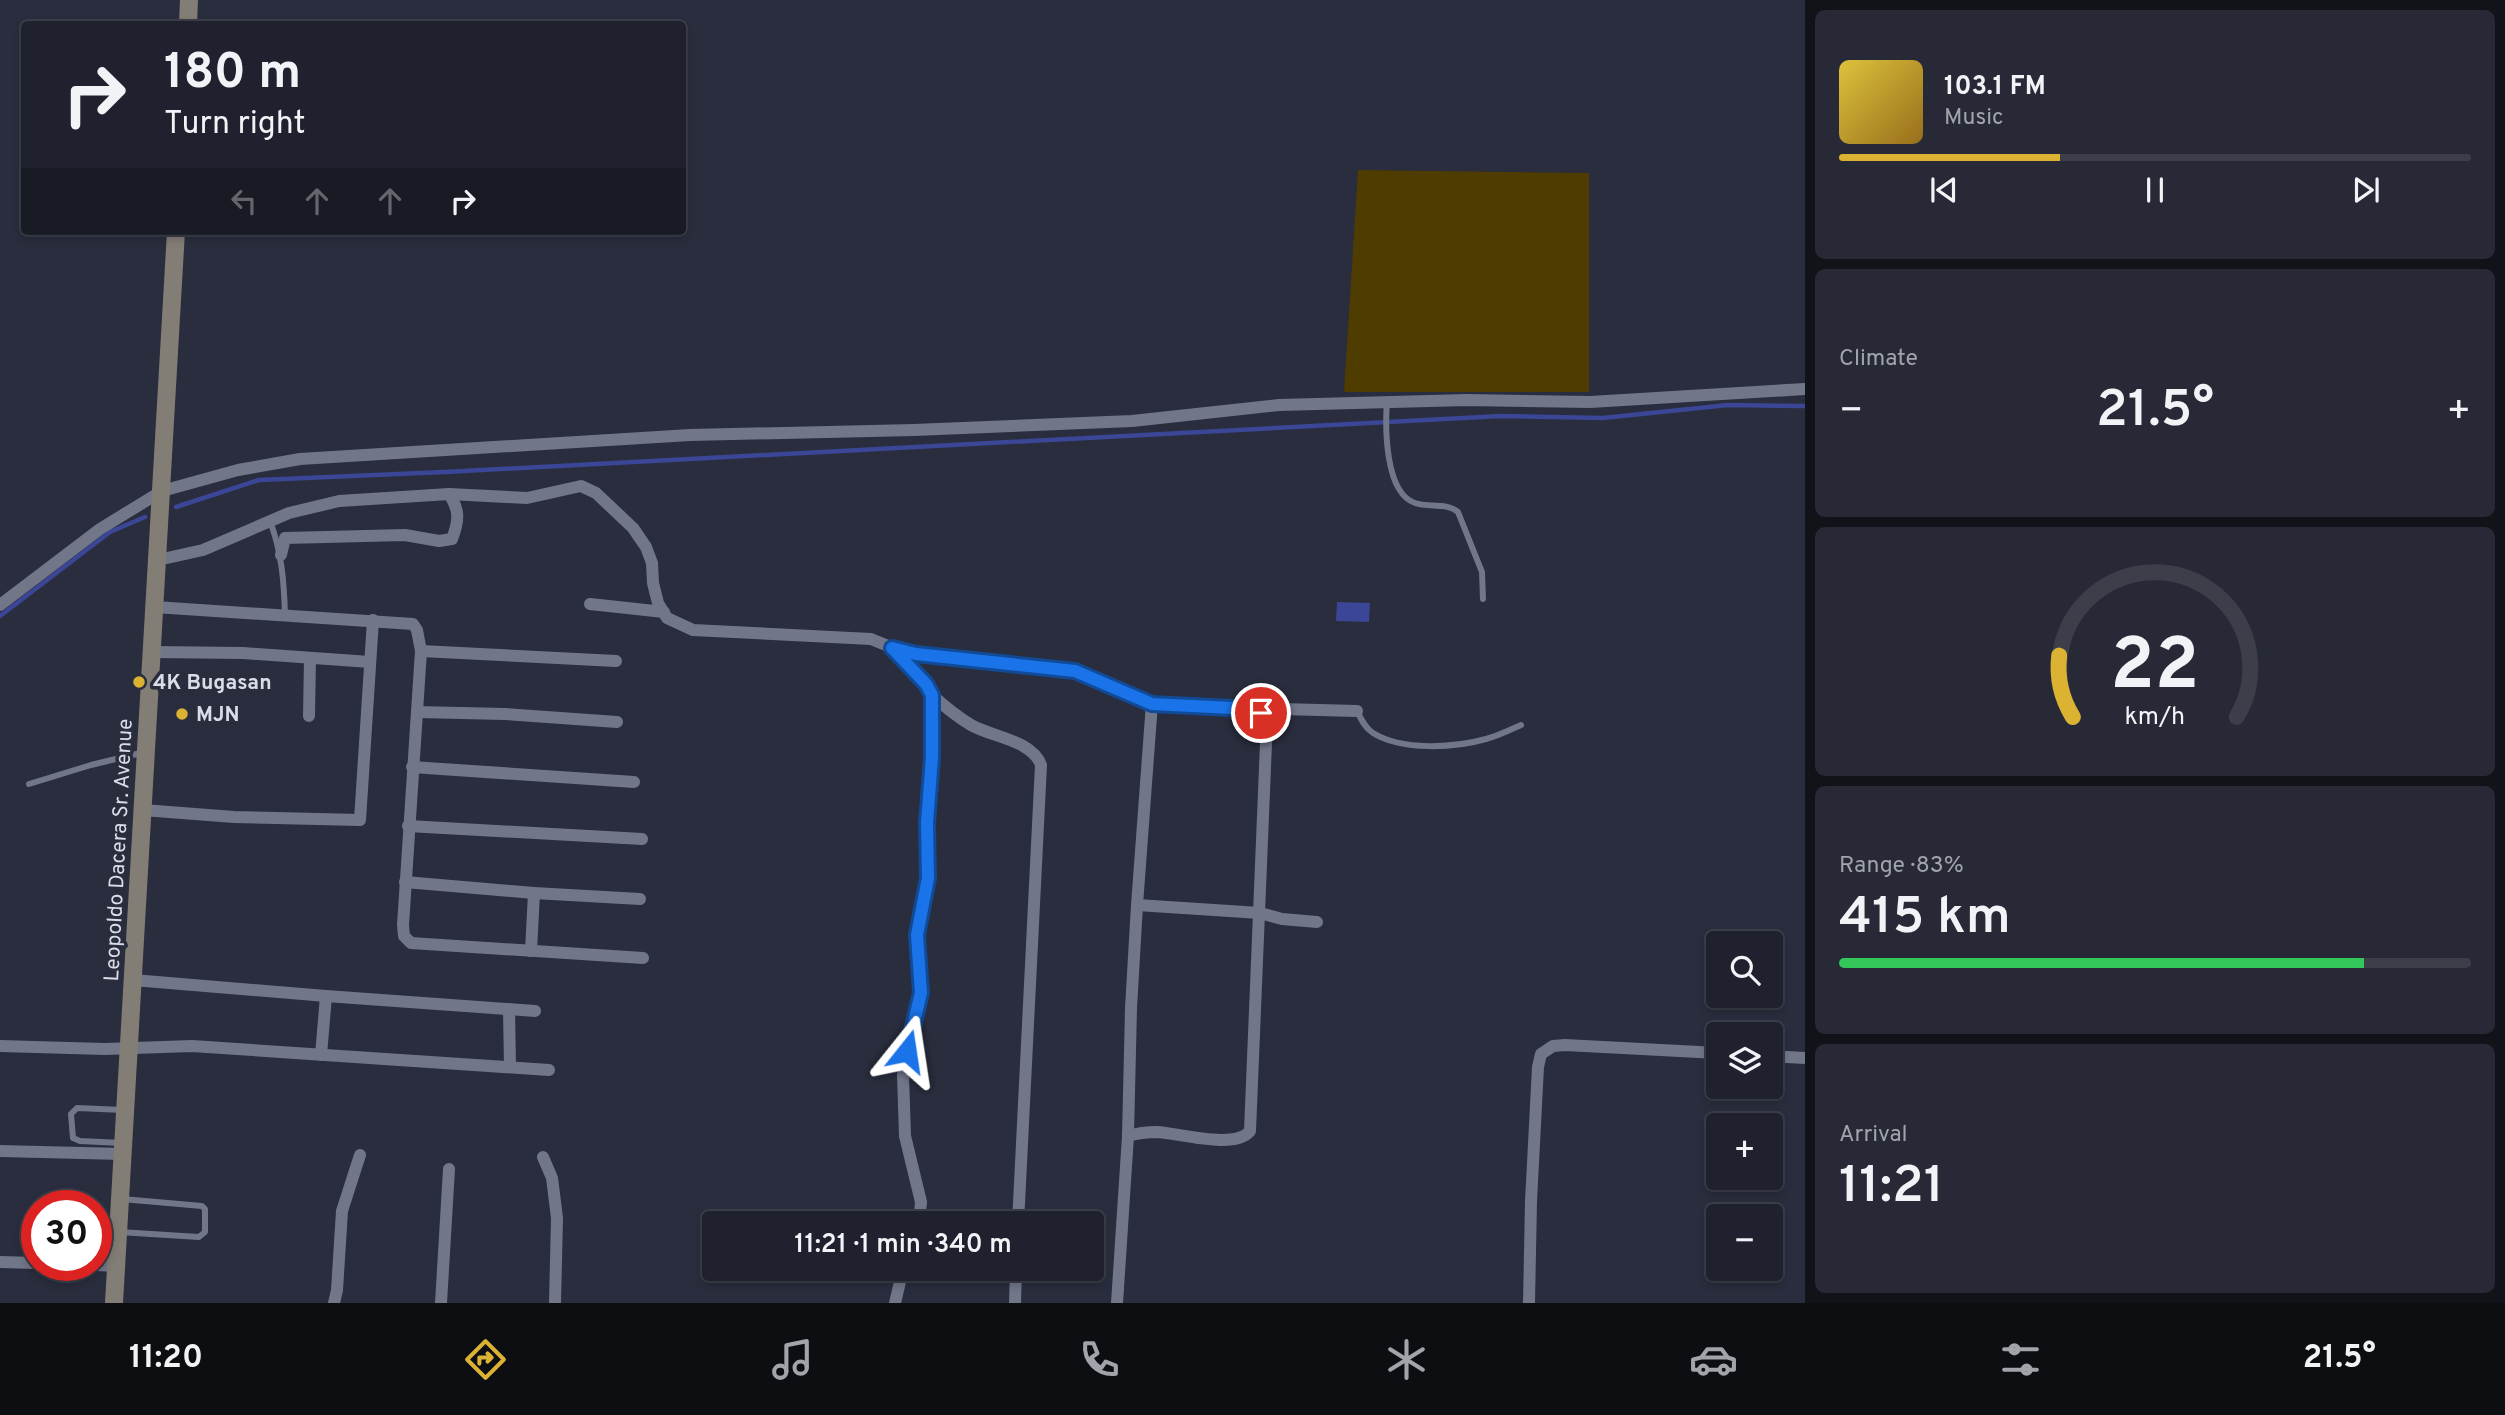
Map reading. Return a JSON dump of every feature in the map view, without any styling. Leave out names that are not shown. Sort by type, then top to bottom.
[{"type":"main road","points":[[187,21],[189,0]]},
{"type":"main road","name":"Leopoldo Dacera Sr. Avenue","points":[[114,1303],[176,235]]},
{"type":"street","points":[[2,602],[100,528],[162,491],[238,470],[300,460],[690,435],[1132,421],[1279,405],[1386,406],[1467,400],[1590,402],[1805,388]]},
{"type":"street","points":[[158,560],[203,550],[289,513],[339,501],[449,494],[527,498],[585,486],[633,528],[646,547],[652,563],[658,603],[667,618],[678,625],[693,630],[871,639],[916,654],[1075,671],[1152,704],[1252,709],[1267,719]]},
{"type":"street","points":[[281,555],[285,538],[405,535],[439,541],[452,539],[458,513],[457,505],[449,494]]},
{"type":"street","points":[[590,604],[664,612]]},
{"type":"street","points":[[155,607],[413,624],[417,629],[421,651],[405,882],[403,931],[407,941],[643,958]]},
{"type":"street","points":[[143,810],[234,817],[360,820],[373,620]]},
{"type":"street","points":[[892,648],[926,684],[932,695],[955,715],[974,727],[1029,750],[1038,757],[1041,765],[1019,1211]]},
{"type":"street","points":[[421,651],[616,662]]},
{"type":"street","points":[[152,652],[243,653],[370,662]]},
{"type":"street","points":[[309,716],[310,658]]},
{"type":"street","points":[[920,1211],[921,1202],[905,1136],[903,1075],[921,993],[917,935],[928,878],[927,823],[932,757],[932,695]]},
{"type":"street","points":[[1117,1303],[1128,1136],[1137,905],[1152,704]]},
{"type":"street","points":[[1267,719],[1281,709],[1357,711]]},
{"type":"street","points":[[417,712],[505,714],[617,722]]},
{"type":"street","points":[[1128,1136],[1155,1132],[1230,1140],[1246,1136],[1250,1131],[1267,719]]},
{"type":"street","points":[[412,767],[634,782]]},
{"type":"street","points":[[408,826],[642,839]]},
{"type":"street","points":[[405,882],[640,899]]},
{"type":"street","points":[[531,951],[534,893]]},
{"type":"street","points":[[1137,905],[1260,913],[1282,919],[1317,922]]},
{"type":"street","points":[[133,979],[536,1011]]},
{"type":"street","points":[[321,1055],[326,996]]},
{"type":"street","points":[[509,1009],[510,1068]]},
{"type":"street","points":[[1529,1303],[1531,1201],[1538,1067],[1541,1054],[1553,1046],[1565,1045],[1706,1052]]},
{"type":"street","points":[[0,1046],[105,1049],[192,1046],[549,1070]]},
{"type":"street","points":[[1783,1057],[1805,1058]]},
{"type":"street","points":[[0,1151],[123,1148]]},
{"type":"street","points":[[334,1303],[342,1211],[360,1155]]},
{"type":"street","points":[[544,1157],[552,1178],[558,1218],[555,1303]]},
{"type":"street","points":[[441,1303],[449,1169]]},
{"type":"street","points":[[0,1262],[21,1263]]},
{"type":"street","points":[[112,1266],[117,1266]]},
{"type":"street","points":[[895,1303],[900,1281]]},
{"type":"street","points":[[1014,1303],[1015,1281]]},
{"type":"lane","points":[[1386,406],[1390,468],[1397,487],[1405,498],[1417,504],[1453,508],[1462,519],[1482,572],[1483,599]]},
{"type":"lane","points":[[270,521],[284,573],[285,615]]},
{"type":"lane","points":[[1357,711],[1372,733],[1388,740],[1423,747],[1457,745],[1487,739],[1521,724]]},
{"type":"lane","points":[[29,784],[91,765],[147,752]]},
{"type":"lane","points":[[123,1148],[73,1138],[71,1114],[77,1108],[125,1110]]},
{"type":"lane","points":[[119,1232],[199,1237],[205,1232],[205,1209],[202,1206],[120,1199]]},
{"type":"shaded area","points":[[1358,170],[1589,173],[1589,392],[1344,392]]},
{"type":"water","points":[[1337,602],[1370,603],[1369,622],[1336,621]]},
{"type":"waterway","points":[[176,507],[259,480],[1501,416],[1603,418],[1728,405],[1805,406]]},
{"type":"waterway","points":[[0,616],[110,532],[145,517]]},
{"type":"place","name":"4K Bugasan","points":[[139,682]]},
{"type":"place","name":"MJN","points":[[182,714]]},
{"type":"route","points":[[907,1051],[921,993],[917,935],[928,878],[927,823],[932,757],[932,695],[926,684],[892,648],[916,654],[1066,669],[1085,674],[1152,704],[1252,709],[1261,713]]}]
